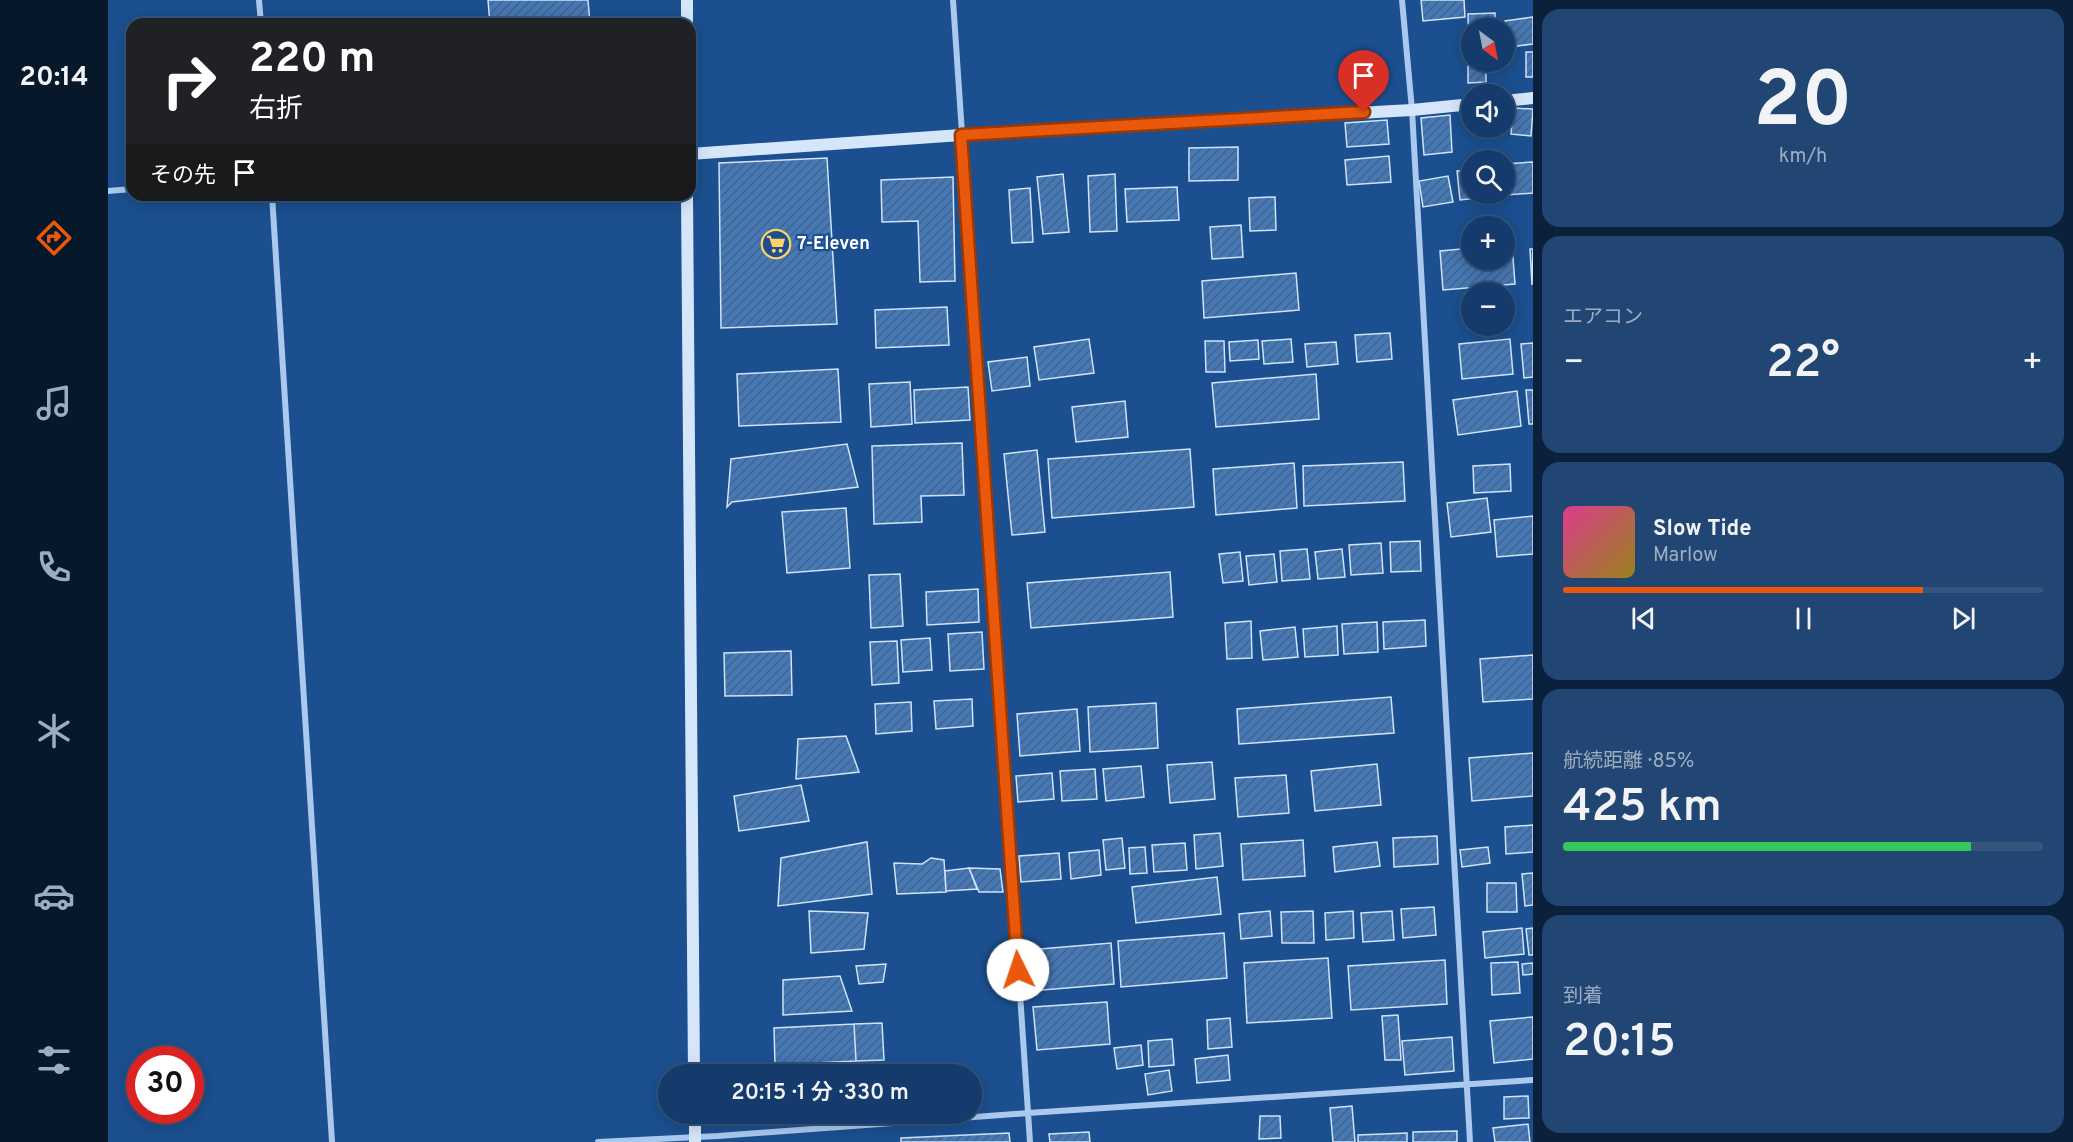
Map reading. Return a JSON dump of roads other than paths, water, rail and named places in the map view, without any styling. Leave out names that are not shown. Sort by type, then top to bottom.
[{"type":"street","points":[[259,0],[260,18]]},
{"type":"street","points":[[687,0],[687,18]]},
{"type":"street","points":[[953,0],[1030,1142]]},
{"type":"street","points":[[1402,0],[1412,110],[1470,1142]]},
{"type":"street","points":[[1515,100],[1533,98]]},
{"type":"street","points":[[696,154],[1461,105]]},
{"type":"street","points":[[108,191],[126,190]]},
{"type":"street","points":[[272,201],[332,1142]]},
{"type":"street","points":[[687,201],[694,1064]]},
{"type":"street","points":[[598,1142],[695,1140],[1028,1113],[1533,1080]]},
{"type":"street","points":[[695,1124],[695,1140]]},
{"type":"place","name":"7-Eleven","points":[[776,244]]}]
